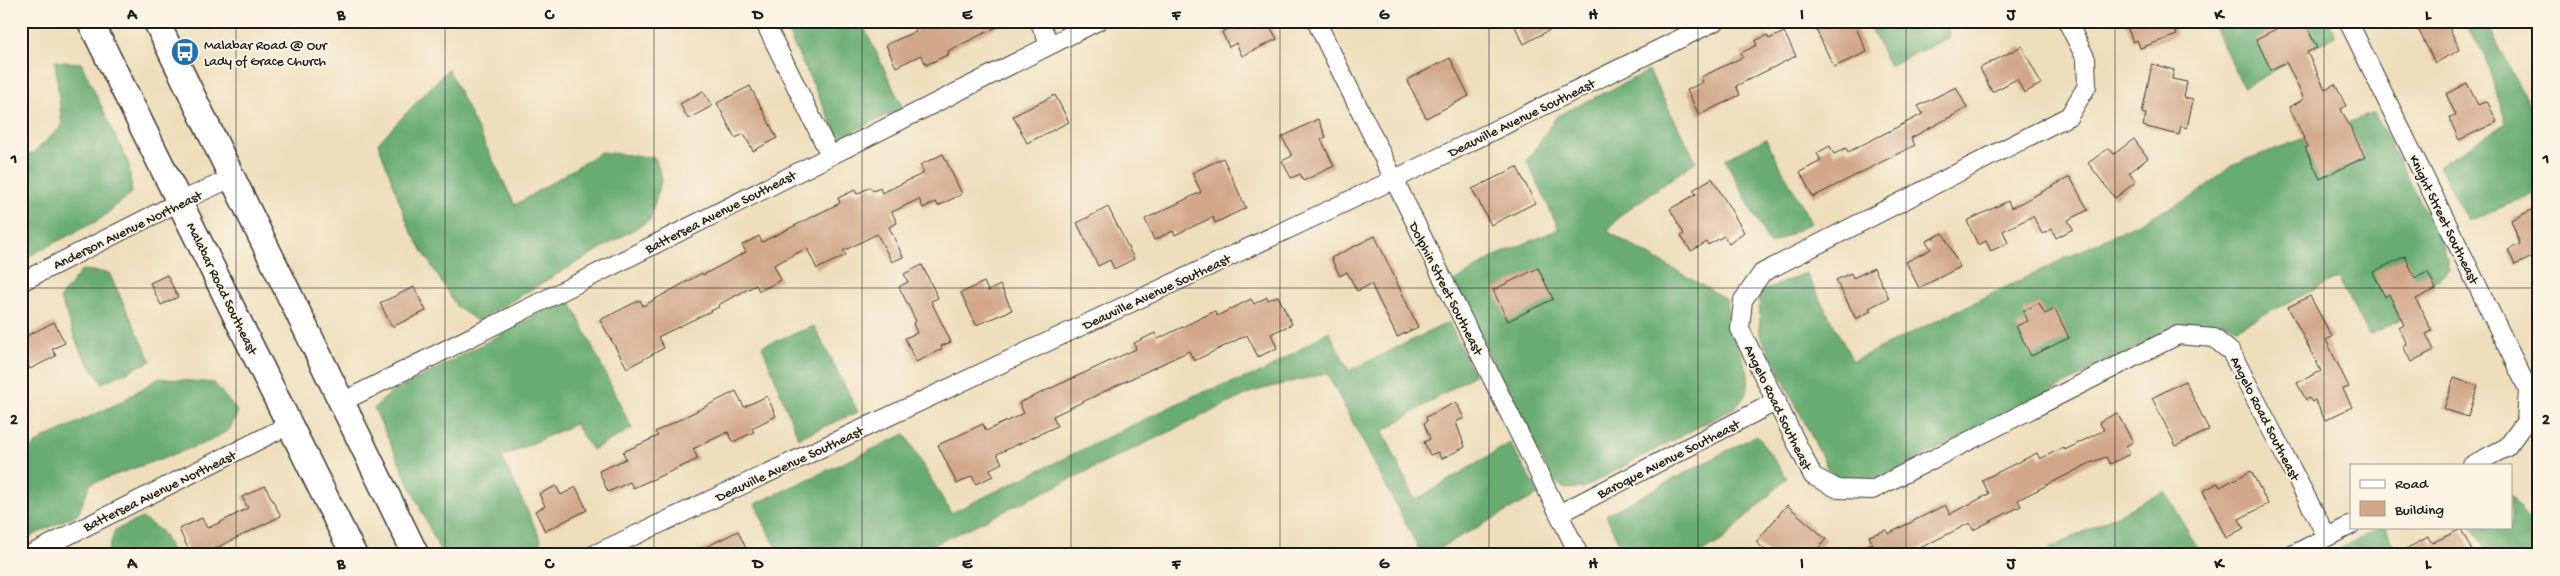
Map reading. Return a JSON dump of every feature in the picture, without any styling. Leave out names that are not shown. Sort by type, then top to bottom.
[{"type":"main road","name":"Malabar Road Southeast","points":[[90,21],[181,201],[354,555]]},
{"type":"main road","points":[[156,21],[416,555]]},
{"type":"street","points":[[764,21],[830,155]]},
{"type":"street","points":[[1039,21],[1050,45]]},
{"type":"street","name":"Battersea Avenue Southeast","points":[[342,402],[1098,21]]},
{"type":"street","name":"Dolphin Street Southeast","points":[[1316,21],[1579,555]]},
{"type":"street","name":"Deauville Avenue Southeast","points":[[593,555],[1393,180],[1716,21]]},
{"type":"street","name":"Angelo Road Southeast","points":[[2067,21],[2086,59],[2087,86],[2069,116],[1762,273],[1743,300],[1740,329],[1813,476],[1838,489],[1872,490],[2178,335],[2214,338],[2231,352],[2327,537]]},
{"type":"street","name":"Knight Street Southeast","points":[[2348,21],[2528,389],[2526,421],[2507,447],[2474,464]]},
{"type":"street","name":"Anderson Avenue Northeast","points":[[21,282],[181,201],[232,178]]},
{"type":"street","name":"Baroque Avenue Southeast","points":[[1560,514],[1776,402]]},
{"type":"street","name":"Battersea Avenue Northeast","points":[[29,555],[290,425]]},
{"type":"street","points":[[2292,555],[2350,526]]},
{"type":"green space","points":[[782,21],[861,21],[903,108],[839,138]]},
{"type":"green space","points":[[1868,21],[1949,21],[1948,38],[1889,66]]},
{"type":"green space","points":[[2211,21],[2328,21],[2335,36],[2244,88]]},
{"type":"green space","points":[[2463,21],[2486,21],[2539,125],[2539,192],[2468,221],[2439,166],[2506,123],[2484,54]]},
{"type":"green space","points":[[55,61],[81,63],[129,165],[132,193],[99,220],[21,260],[21,157],[33,153],[62,126]]},
{"type":"green space","points":[[448,69],[515,205],[601,152],[655,158],[662,178],[650,220],[477,321],[456,306],[410,230],[378,143]]},
{"type":"green space","points":[[1649,71],[1696,161],[1622,214],[1607,231],[1726,299],[1731,328],[1746,366],[1749,383],[1747,391],[1734,408],[1583,488],[1565,489],[1552,479],[1453,283],[1495,256],[1559,229],[1527,161],[1557,116]]},
{"type":"green space","points":[[2374,113],[2444,247],[2449,270],[2419,297],[2398,321],[2369,335],[2338,278],[2237,328],[2225,323],[2184,324],[1881,478],[1859,483],[1840,479],[1828,469],[1760,334],[1759,292],[1806,273],[1853,361],[2194,196],[2231,165]]},
{"type":"green space","points":[[1766,139],[1811,223],[1770,245],[1725,159]]},
{"type":"green space","points":[[82,270],[109,273],[151,361],[102,383],[80,351],[60,298]]},
{"type":"green space","points":[[569,298],[632,429],[592,450],[575,424],[502,457],[541,540],[538,555],[442,555],[374,408],[391,393]]},
{"type":"green space","points":[[1449,322],[1474,375],[1383,431],[1415,500],[1510,443],[1539,494],[1441,547],[1445,555],[1422,555],[1327,373],[1252,392],[913,555],[779,555],[755,504],[905,434],[951,513],[1195,395],[1263,372],[1329,331],[1349,371]]},
{"type":"green space","points":[[814,326],[858,412],[798,438],[762,346]]},
{"type":"green space","points":[[159,378],[214,383],[238,412],[229,430],[208,442],[90,484],[78,514],[21,541],[21,457],[42,439],[119,403]]},
{"type":"green space","points":[[1757,435],[1787,478],[1723,540],[1697,555],[1624,554],[1606,515]]},
{"type":"green space","points":[[2165,491],[2202,555],[2052,555],[2049,549]]},
{"type":"green space","points":[[2512,496],[2539,537],[2539,555],[2489,555],[2473,528],[2512,528]]},
{"type":"green space","points":[[142,518],[161,531],[175,555],[110,555],[108,552],[115,530]]},
{"type":"green space","points":[[2380,528],[2386,528],[2399,555],[2327,555]]},
{"type":"water","points":[[2528,21],[2539,21],[2539,44]]},
{"type":"building","points":[[926,21],[1009,21],[948,51],[949,54],[926,65],[921,55],[896,67],[886,45],[916,31],[915,27]]},
{"type":"building","points":[[1226,21],[1267,21],[1277,39],[1242,56],[1236,43],[1229,47],[1222,32],[1229,28]]},
{"type":"building","points":[[1512,21],[1566,21],[1524,44]]},
{"type":"building","points":[[1812,21],[1853,21],[1867,52],[1834,67]]},
{"type":"building","points":[[2125,21],[2172,21],[2177,35],[2140,48],[2137,40],[2133,42]]},
{"type":"building","points":[[2292,21],[2304,21],[2317,48],[2307,52],[2325,89],[2335,84],[2346,106],[2341,109],[2365,157],[2320,179],[2305,148],[2308,147],[2289,107],[2304,99],[2286,62],[2271,70],[2256,39]]},
{"type":"building","points":[[2414,21],[2446,21],[2460,50],[2435,63]]},
{"type":"building","points":[[1784,32],[1796,56],[1736,86],[1740,95],[1699,115],[1687,90],[1703,82],[1701,77],[1743,57],[1741,53],[1757,45],[1755,41],[1767,35],[1769,39]]},
{"type":"building","points":[[2022,46],[2041,84],[2024,93],[2017,79],[1992,92],[1980,68]]},
{"type":"building","points":[[1450,58],[1469,96],[1426,118],[1407,80]]},
{"type":"building","points":[[2152,64],[2174,70],[2172,79],[2187,82],[2184,98],[2193,100],[2187,128],[2181,126],[2179,135],[2143,126],[2146,114],[2142,113]]},
{"type":"building","points":[[2467,83],[2478,105],[2487,101],[2497,122],[2459,140],[2449,118],[2456,115],[2446,94]]},
{"type":"building","points":[[750,86],[777,138],[753,151],[744,134],[735,138],[717,103]]},
{"type":"building","points":[[1956,87],[1967,108],[1911,138],[1915,145],[1813,197],[1800,172],[1821,161],[1817,153],[1830,146],[1834,154],[1846,148],[1848,152],[1923,114],[1918,106]]},
{"type":"building","points":[[703,91],[712,106],[688,119],[680,104]]},
{"type":"building","points":[[1055,95],[1069,122],[1027,143],[1013,116]]},
{"type":"building","points":[[1318,119],[1326,137],[1321,139],[1334,166],[1303,181],[1300,174],[1291,178],[1282,161],[1292,156],[1282,137]]},
{"type":"building","points":[[2134,139],[2148,158],[2129,173],[2136,182],[2115,198],[2088,163],[2109,148],[2114,154]]},
{"type":"building","points":[[943,154],[962,194],[938,206],[936,202],[923,208],[919,199],[892,212],[897,223],[889,227],[903,257],[892,262],[877,234],[843,251],[846,255],[817,269],[807,248],[774,265],[781,280],[759,291],[756,285],[718,305],[719,307],[658,337],[664,348],[627,368],[600,320],[640,300],[643,306],[702,273],[703,275],[746,252],[742,245],[759,236],[762,242],[840,203],[838,198],[855,190],[857,194],[870,187],[873,191],[880,188],[882,193],[924,173],[920,165]]},
{"type":"building","points":[[1223,158],[1246,208],[1215,223],[1213,217],[1175,235],[1173,231],[1154,240],[1145,219],[1201,192],[1192,173]]},
{"type":"building","points":[[1517,167],[1535,203],[1491,225],[1472,189]]},
{"type":"building","points":[[2070,177],[2088,210],[2068,220],[2073,229],[2056,238],[2052,229],[2042,234],[2033,216],[2003,231],[2008,243],[1991,251],[1986,241],[1978,245],[1967,221],[2008,201],[2011,208]]},
{"type":"building","points":[[1712,178],[1744,232],[1729,244],[1724,236],[1708,245],[1707,242],[1691,251],[1681,236],[1684,234],[1670,209],[1696,194],[1693,190]]},
{"type":"building","points":[[1108,207],[1134,259],[1114,269],[1110,260],[1098,266],[1077,223]]},
{"type":"building","points":[[2532,210],[2535,215],[2539,213],[2539,254],[2515,265],[2508,250],[2520,244],[2511,220]]},
{"type":"building","points":[[1943,233],[1960,267],[1919,288],[1906,262],[1931,249],[1926,241]]},
{"type":"building","points":[[1375,236],[1418,327],[1397,337],[1371,284],[1357,291],[1347,272],[1340,276],[1331,258]]},
{"type":"building","points":[[2405,256],[2415,278],[2428,272],[2436,289],[2416,299],[2432,331],[2426,334],[2434,350],[2411,362],[2403,346],[2407,344],[2399,328],[2404,325],[2389,294],[2385,297],[2373,272]]},
{"type":"building","points":[[922,265],[938,298],[931,301],[951,342],[941,346],[942,349],[916,362],[905,338],[917,333],[913,323],[916,321],[899,287],[908,282],[904,274]]},
{"type":"building","points":[[1538,268],[1553,299],[1508,321],[1493,290]]},
{"type":"building","points":[[1874,268],[1889,298],[1869,308],[1871,311],[1856,319],[1836,280],[1851,273],[1853,278]]},
{"type":"building","points":[[167,275],[178,297],[161,305],[150,283]]},
{"type":"building","points":[[984,282],[988,291],[1000,285],[1012,310],[976,325],[961,293]]},
{"type":"building","points":[[414,287],[426,311],[392,327],[380,303]]},
{"type":"building","points":[[1278,296],[1292,324],[1271,334],[1277,348],[1258,357],[1247,335],[1194,361],[1189,351],[1053,416],[1057,426],[997,454],[1002,463],[990,469],[993,476],[976,484],[972,476],[957,484],[938,445],[983,424],[986,431],[1024,413],[1019,403],[1136,349],[1134,343],[1155,333],[1158,339],[1215,311],[1217,316],[1251,299],[1254,304],[1267,297],[1268,300]]},
{"type":"building","points":[[2310,296],[2332,337],[2326,340],[2349,387],[2343,389],[2352,407],[2325,420],[2315,400],[2312,402],[2309,398],[2306,400],[2297,383],[2321,371],[2288,307]]},
{"type":"building","points":[[2039,303],[2045,314],[2055,309],[2069,338],[2031,356],[2016,326],[2028,321],[2023,311]]},
{"type":"building","points":[[54,322],[65,343],[52,349],[56,356],[30,369],[26,362],[21,364],[21,339]]},
{"type":"building","points":[[2454,378],[2478,386],[2468,417],[2444,409]]},
{"type":"building","points":[[2185,381],[2209,430],[2176,446],[2152,398]]},
{"type":"building","points":[[736,391],[744,407],[767,396],[776,416],[752,428],[754,432],[733,442],[728,432],[693,449],[698,459],[674,470],[633,488],[630,482],[608,492],[599,471],[626,459],[623,452],[658,436],[655,432]]},
{"type":"building","points":[[1456,402],[1464,418],[1456,422],[1465,447],[1441,459],[1438,452],[1430,455],[1424,442],[1430,439],[1424,423],[1427,421],[1426,417]]},
{"type":"building","points":[[2117,413],[2133,442],[2126,446],[2130,454],[2110,464],[2106,457],[2090,463],[2018,500],[2021,506],[1973,530],[1970,523],[1906,555],[1844,555],[1872,543],[1869,536],[1886,530],[1888,534],[1945,505],[1950,514],[1989,494],[1982,480],[2037,453],[2040,459],[2064,447],[2065,450],[2104,430],[2099,422]]},
{"type":"building","points":[[2251,471],[2268,504],[2239,519],[2244,528],[2226,538],[2203,491],[2218,483],[2220,487]]},
{"type":"building","points":[[265,486],[281,516],[202,555],[191,555],[179,529],[202,518],[207,528],[217,524],[248,508],[242,497]]},
{"type":"building","points":[[556,486],[561,495],[576,487],[587,510],[545,531],[535,511],[545,506],[539,494]]},
{"type":"building","points":[[1787,505],[1826,539],[1813,555],[1771,555],[1756,542]]},
{"type":"building","points":[[2461,529],[2474,555],[2395,555],[2428,537],[2432,543]]},
{"type":"building","points":[[738,531],[749,555],[690,555]]},
{"type":"place","name":"Malabar Road @ Our Lady of Grace Church","points":[[185,52]]}]
